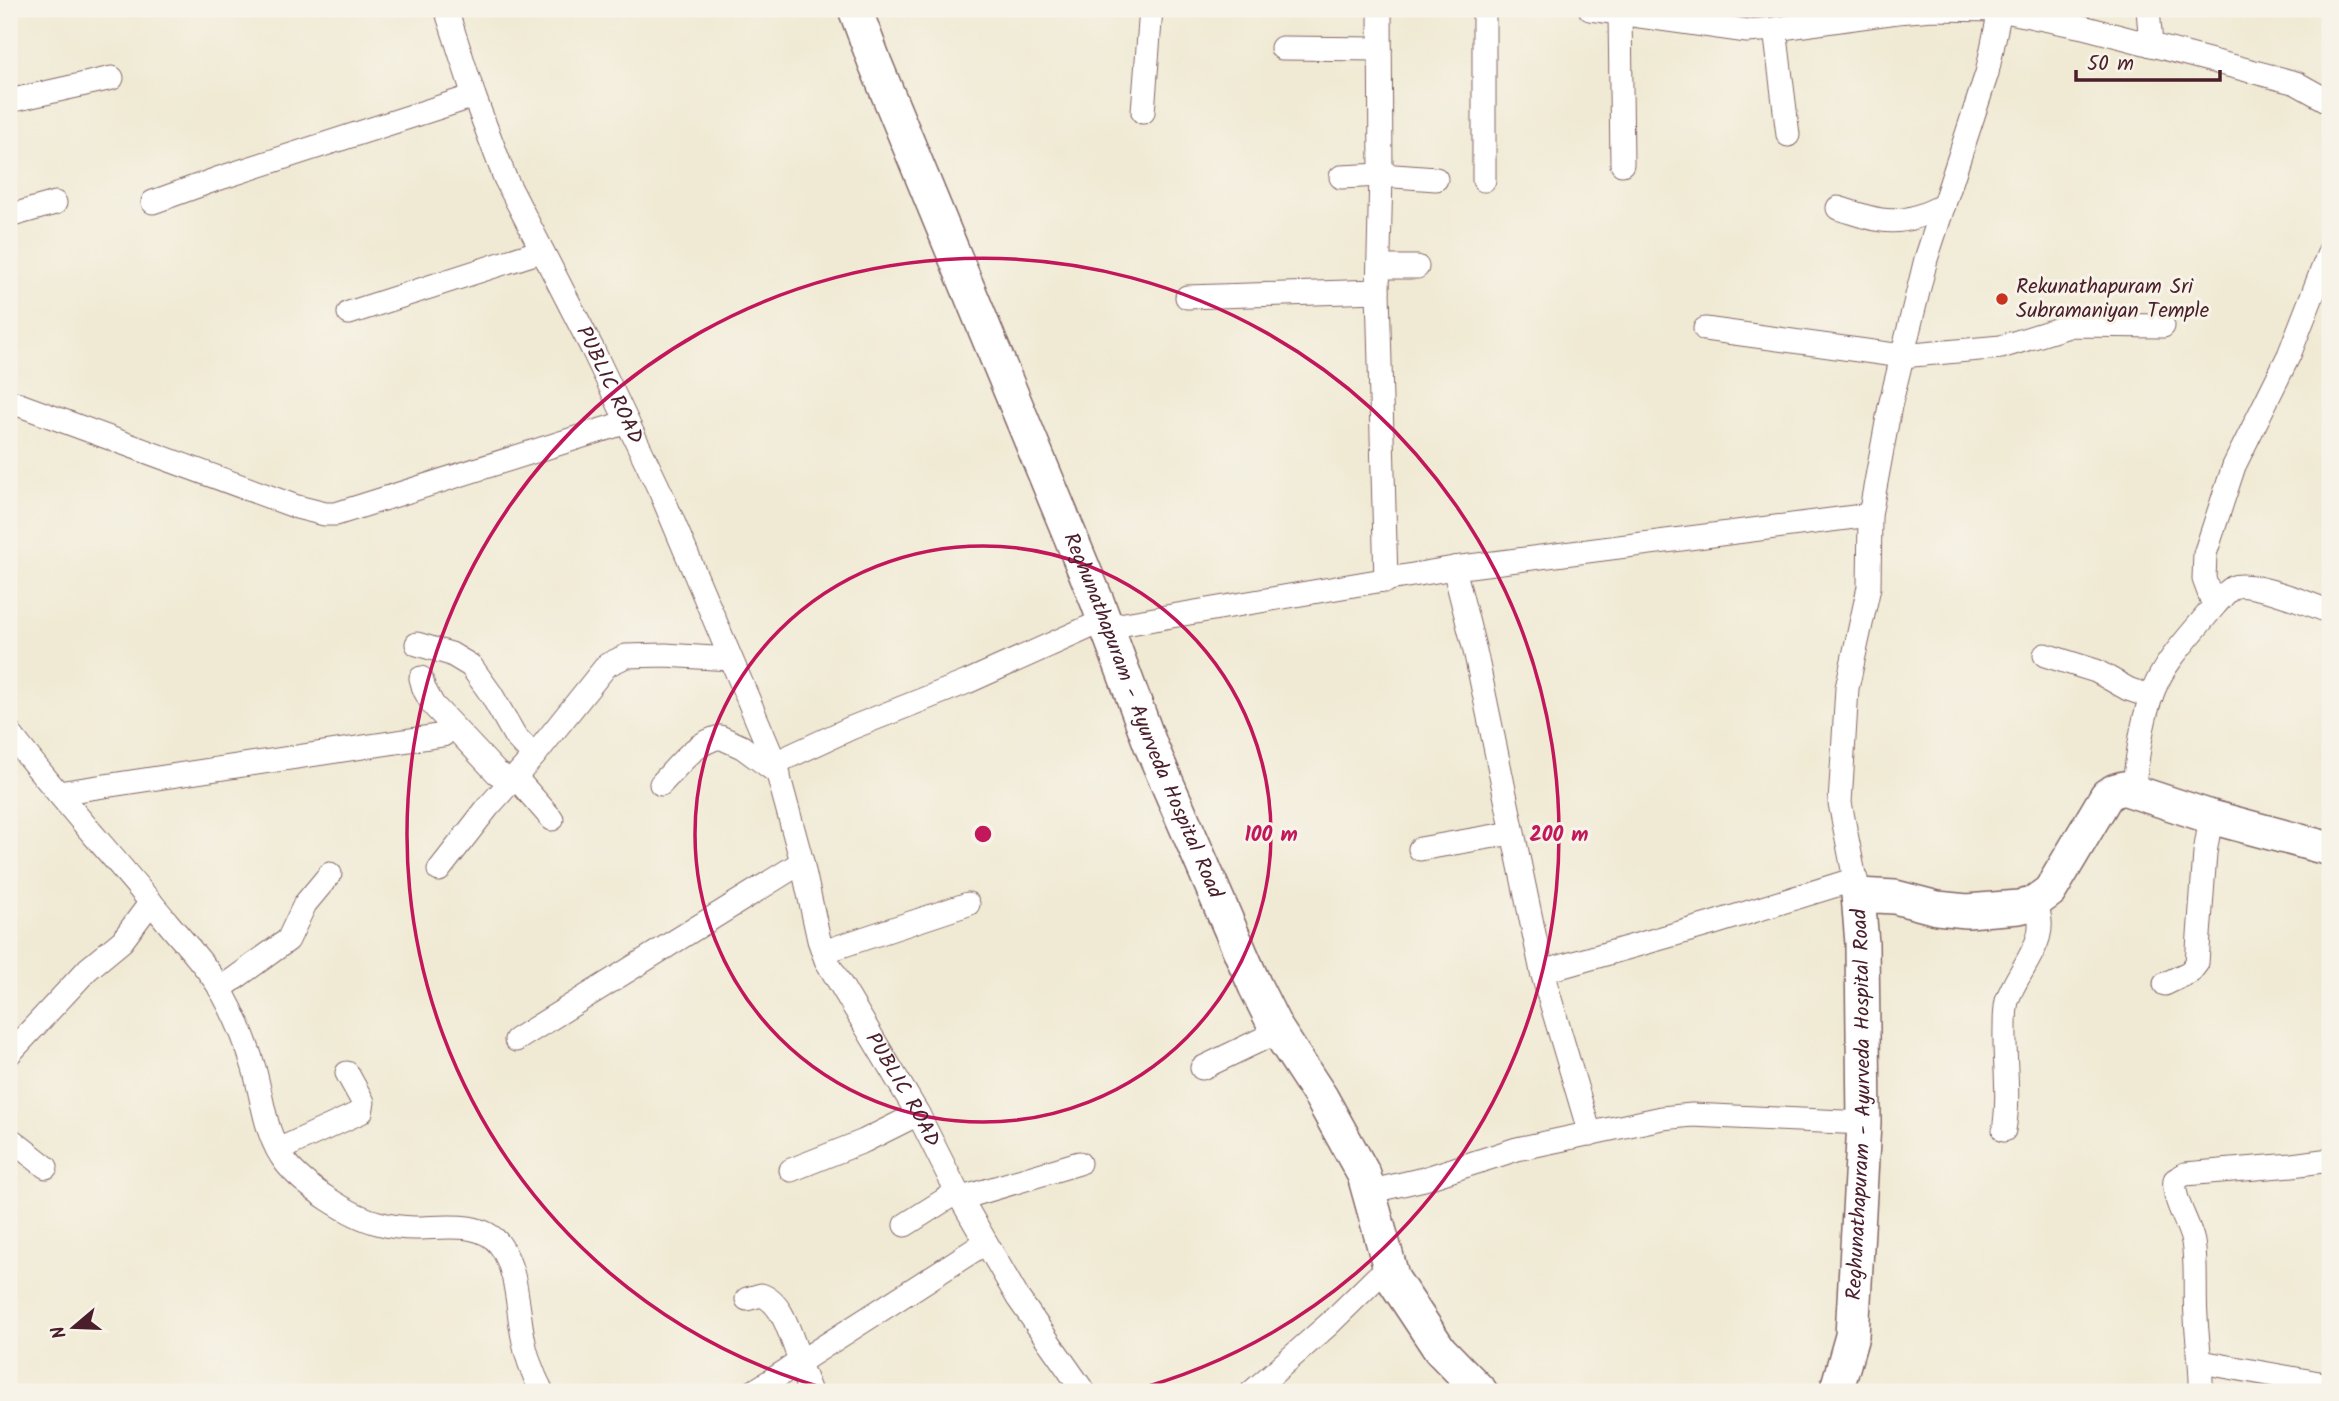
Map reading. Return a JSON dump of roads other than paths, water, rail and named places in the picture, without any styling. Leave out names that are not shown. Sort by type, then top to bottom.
[{"type":"main road","name":"Reghunathapuram - Ayurveda Hospital Road","points":[[855,9],[1106,623],[1151,746],[1255,986],[1364,1175],[1393,1279],[1440,1350],[1470,1387]]},
{"type":"main road","points":[[2034,903],[2050,891],[2109,793],[2123,789],[2211,817],[2330,849]]},
{"type":"main road","name":"Reghunathapuram - Ayurveda Hospital Road","points":[[1836,1392],[1852,1336],[1864,1123],[1863,958],[1857,887],[1937,908],[1967,911],[2019,907],[2034,903]]},
{"type":"street","name":"PUBLIC ROAD","points":[[446,9],[474,96],[505,178],[661,493],[777,768],[823,952],[834,975],[918,1114],[985,1243],[1018,1298],[1084,1392]]},
{"type":"street","points":[[1143,111],[1151,9]]},
{"type":"street","points":[[1380,9],[1381,175],[1378,291],[1386,581]]},
{"type":"street","points":[[1484,9],[1484,180]]},
{"type":"street","points":[[1590,9],[1648,13],[1747,31],[1775,29],[1800,17],[1921,10],[2000,10],[2083,27],[2296,83],[2330,102]]},
{"type":"street","points":[[2148,9],[2151,45]]},
{"type":"street","points":[[1542,972],[1711,924],[1857,887],[1840,803],[1847,688],[1869,587],[1870,515],[1890,407],[1926,259],[1987,73],[2000,10]]},
{"type":"street","points":[[1620,13],[1622,164]]},
{"type":"street","points":[[1775,29],[1787,135]]},
{"type":"street","points":[[1282,48],[1380,49]]},
{"type":"street","points":[[9,102],[111,78]]},
{"type":"street","points":[[153,202],[474,96]]},
{"type":"street","points":[[1341,177],[1381,175],[1436,179]]},
{"type":"street","points":[[9,216],[55,203]]},
{"type":"street","points":[[1838,208],[1871,219],[1901,222],[1944,205]]},
{"type":"street","points":[[2214,606],[2204,579],[2205,554],[2234,466],[2293,347],[2330,250]]},
{"type":"street","points":[[349,313],[541,251]]},
{"type":"street","points":[[1380,267],[1417,267]]},
{"type":"street","points":[[1187,297],[1378,291]]},
{"type":"street","points":[[1705,329],[1902,356],[2001,347],[2072,325],[2163,326]]},
{"type":"street","points":[[9,401],[297,507],[325,514],[336,514],[627,422]]},
{"type":"street","points":[[661,784],[704,742],[720,737],[777,768],[851,728],[1106,623],[1386,581],[1454,568],[1870,515]]},
{"type":"street","points":[[1454,568],[1476,654],[1542,972],[1590,1133]]},
{"type":"street","points":[[2133,790],[2143,725],[2161,675],[2214,606],[2233,587],[2241,585],[2261,589],[2330,612]]},
{"type":"street","points":[[417,644],[451,654],[471,666],[515,736],[534,756]]},
{"type":"street","points":[[439,870],[607,665],[626,656],[665,655],[730,659]]},
{"type":"street","points":[[2045,655],[2096,671],[2127,689],[2151,697]]},
{"type":"street","points":[[421,678],[433,705],[497,773],[514,779],[552,819]]},
{"type":"street","points":[[9,732],[220,989],[240,1028],[254,1069],[264,1114],[278,1150],[293,1171],[318,1191],[377,1223],[414,1228],[452,1227],[472,1230],[491,1236],[499,1244],[512,1270],[523,1339],[531,1370],[542,1392]]},
{"type":"street","points":[[58,793],[443,735]]},
{"type":"street","points":[[2165,985],[2190,972],[2197,962],[2204,864],[2211,817]]},
{"type":"street","points":[[1420,849],[1512,833]]},
{"type":"street","points":[[516,1040],[802,862]]},
{"type":"street","points":[[220,989],[288,940],[305,904],[330,874]]},
{"type":"street","points":[[9,1054],[88,969],[122,941],[151,902]]},
{"type":"street","points":[[2004,1130],[2008,1099],[2004,1060],[2006,1009],[2014,986],[2040,936],[2041,920],[2034,903]]},
{"type":"street","points":[[823,952],[968,904]]},
{"type":"street","points":[[1202,1068],[1279,1031]]},
{"type":"street","points":[[278,1150],[361,1112],[363,1102],[347,1073]]},
{"type":"street","points":[[791,1170],[863,1141],[918,1114]]},
{"type":"street","points":[[1368,1192],[1424,1180],[1517,1149],[1662,1118],[1692,1115],[1864,1123]]},
{"type":"street","points":[[9,1138],[46,1167]]},
{"type":"street","points":[[2201,1392],[2202,1362],[2196,1319],[2194,1252],[2189,1226],[2175,1187],[2176,1179],[2186,1174],[2330,1160]]},
{"type":"street","points":[[907,1216],[957,1191],[1079,1163]]},
{"type":"street","points":[[753,1392],[985,1243]]},
{"type":"street","points":[[1252,1392],[1390,1268]]},
{"type":"street","points":[[747,1299],[761,1295],[773,1301],[810,1392]]},
{"type":"street","points":[[2202,1362],[2330,1385]]},
{"type":"place","name":"Rekunathapuram Sri Subramaniyan Temple","points":[[2002,299]]}]
